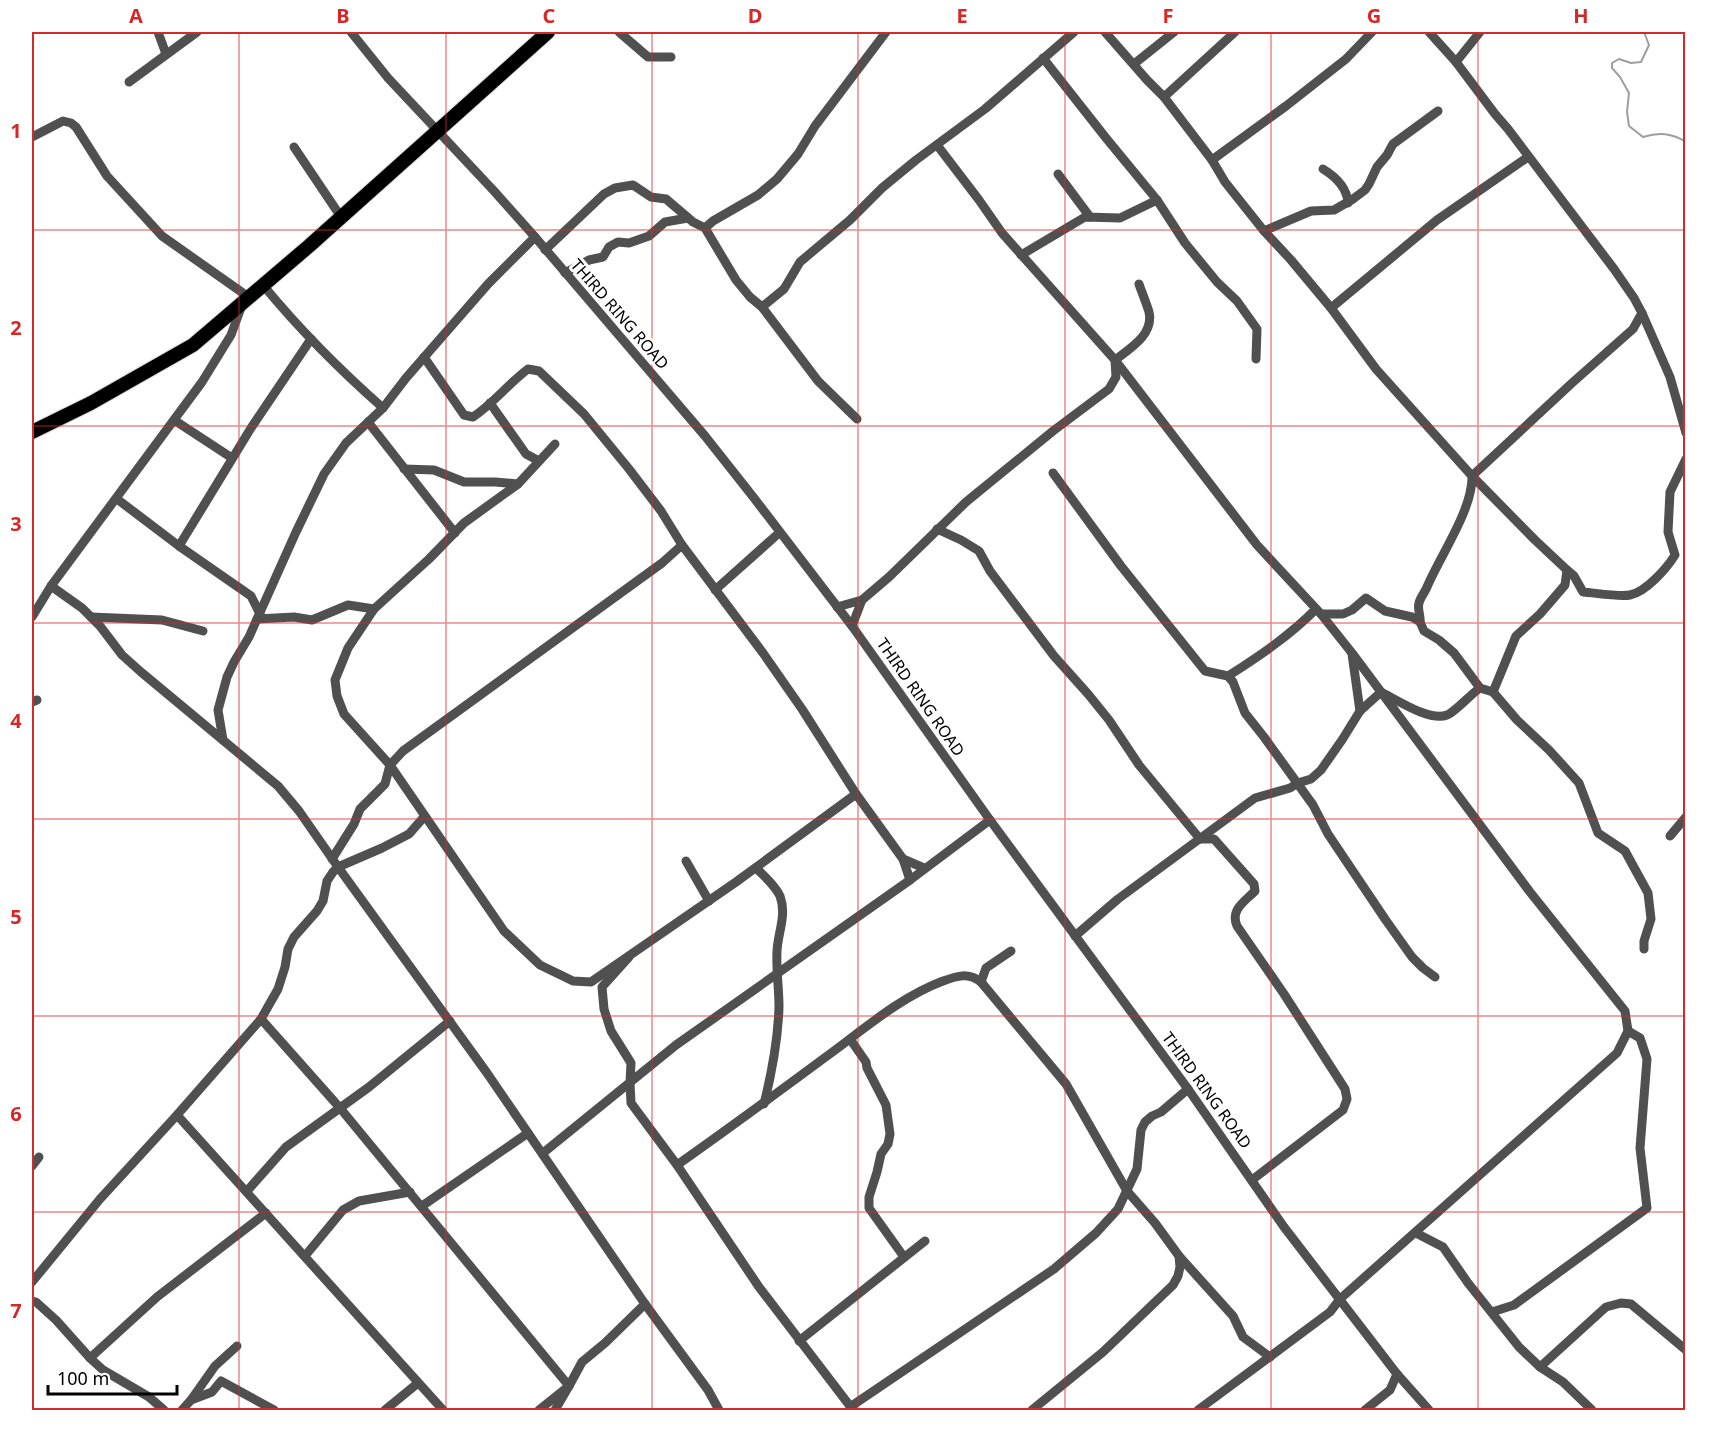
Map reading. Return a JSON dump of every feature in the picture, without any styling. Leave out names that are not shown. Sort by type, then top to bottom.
[{"type":"highway","points":[[32,432],[92,403],[193,345],[341,217],[545,32]]},
{"type":"street","points":[[158,32],[166,54]]},
{"type":"street","points":[[129,82],[197,32]]},
{"type":"street","name":"THIRD RING ROAD","points":[[351,32],[388,78],[535,237],[705,436],[852,626],[990,820],[1188,1089],[1284,1227],[1397,1374],[1429,1410]]},
{"type":"street","points":[[619,32],[648,57],[671,57]]},
{"type":"street","points":[[705,228],[758,195],[777,179],[798,154],[815,126],[886,32]]},
{"type":"street","points":[[762,307],[784,289],[800,262],[850,220],[882,188],[985,109],[1074,32]]},
{"type":"street","points":[[1105,32],[1164,97],[1212,160],[1225,182],[1331,308],[1376,369],[1472,476],[1534,540],[1574,576],[1583,592],[1631,595],[1644,588],[1666,569],[1675,555],[1668,532],[1670,492],[1686,459]]},
{"type":"street","points":[[1134,64],[1174,32]]},
{"type":"street","points":[[1164,97],[1235,32]]},
{"type":"street","points":[[1212,160],[1346,59],[1372,32]]},
{"type":"street","points":[[1429,32],[1456,62],[1595,243],[1634,298],[1670,377],[1686,433]]},
{"type":"street","points":[[1456,62],[1480,32]]},
{"type":"street","points":[[1043,58],[1157,200],[1185,243],[1216,282],[1237,301],[1257,329],[1256,359]]},
{"type":"street","points":[[1264,231],[1311,211],[1334,210],[1348,203],[1365,190],[1393,144],[1438,111]]},
{"type":"street","points":[[32,137],[63,121],[71,123],[76,127],[107,176],[162,236],[246,301],[231,335],[202,382],[33,613]]},
{"type":"street","points":[[937,145],[1002,233],[1115,360],[1257,545],[1318,611],[1352,653],[1530,892],[1625,1011],[1628,1031],[1617,1053],[1340,1299],[1330,1312],[1198,1410]]},
{"type":"street","points":[[294,147],[341,217]]},
{"type":"street","points":[[1331,308],[1437,220],[1528,157]]},
{"type":"street","points":[[1323,169],[1340,183],[1346,193],[1348,203]]},
{"type":"street","points":[[1058,174],[1090,217]]},
{"type":"street","points":[[545,250],[604,194],[615,188],[633,185],[651,196],[666,199],[688,218],[705,228],[736,280],[762,307],[818,381],[857,418]]},
{"type":"street","points":[[1021,255],[1085,217],[1120,218],[1157,200]]},
{"type":"street","points":[[565,273],[589,260],[603,257],[609,248],[618,242],[629,243],[649,236],[665,222],[688,218]]},
{"type":"street","points":[[223,740],[218,710],[230,669],[249,637],[324,474],[346,443],[383,408],[488,284],[535,237]]},
{"type":"street","points":[[1115,360],[1147,332],[1149,314],[1139,284]]},
{"type":"street","points":[[263,285],[339,369],[383,408]]},
{"type":"street","points":[[1472,476],[1572,382],[1633,329],[1642,313]]},
{"type":"street","points":[[179,546],[232,458],[311,339]]},
{"type":"street","points":[[424,357],[464,415],[473,417],[528,369],[539,371],[584,414],[661,511],[682,545],[782,681],[856,794],[903,859],[910,880]]},
{"type":"street","points":[[837,607],[862,600],[966,502],[1109,389],[1116,377],[1115,360]]},
{"type":"street","points":[[490,403],[526,454],[539,461]]},
{"type":"street","points":[[174,420],[232,458]]},
{"type":"street","points":[[368,422],[455,533]]},
{"type":"street","points":[[555,444],[518,484],[464,523],[429,559],[374,609],[348,648],[335,680],[337,696],[344,714],[390,765],[504,931],[540,965],[573,981],[591,982],[756,868],[856,794]]},
{"type":"street","points":[[404,470],[434,470],[464,483],[518,484]]},
{"type":"street","points":[[1053,473],[1121,566],[1205,671],[1228,676],[1233,682],[1245,714],[1298,783],[1328,834],[1412,957],[1436,977]]},
{"type":"street","points":[[1472,476],[1473,489],[1418,604],[1416,619],[1424,631],[1454,653],[1480,688],[1493,693],[1579,783],[1598,833],[1625,851],[1648,893],[1651,919],[1644,941],[1644,949]]},
{"type":"street","points":[[117,499],[251,596],[267,597]]},
{"type":"street","points":[[937,529],[961,540],[979,552],[990,571],[1054,656],[1109,720],[1139,765],[1200,839]]},
{"type":"street","points":[[715,590],[779,533]]},
{"type":"street","points":[[332,859],[354,824],[360,809],[385,784],[390,765],[403,751],[662,563],[682,545]]},
{"type":"street","points":[[1493,693],[1516,636],[1540,614],[1565,585],[1567,570]]},
{"type":"street","points":[[51,586],[92,617],[122,655],[278,786],[299,811],[543,1153],[645,1304],[708,1390],[719,1410]]},
{"type":"street","points":[[251,596],[258,616]]},
{"type":"street","points":[[1228,676],[1264,653],[1318,611],[1343,614],[1352,610],[1366,598],[1385,611],[1416,619]]},
{"type":"street","points":[[852,626],[862,600]]},
{"type":"street","points":[[1393,613],[1418,604]]},
{"type":"street","points":[[258,616],[312,620],[348,605],[374,609]]},
{"type":"street","points":[[92,617],[162,620],[203,631]]},
{"type":"street","points":[[1352,653],[1360,711]]},
{"type":"street","points":[[1381,692],[1424,714],[1438,717],[1449,715],[1480,688]]},
{"type":"street","points":[[1075,936],[1118,899],[1255,798],[1311,779],[1321,770],[1360,711],[1381,692]]},
{"type":"street","points":[[202,722],[218,710]]},
{"type":"street","points":[[32,1282],[100,1199],[261,1019],[278,988],[288,949],[294,937],[317,911],[327,881],[333,872],[338,867],[409,834],[424,817]]},
{"type":"street","points":[[1670,836],[1686,817]]},
{"type":"street","points":[[543,1153],[676,1045],[779,974],[990,820]]},
{"type":"street","points":[[1200,839],[1214,838],[1254,884],[1255,891],[1237,909],[1234,920],[1345,1089],[1347,1099],[1343,1110],[1252,1180]]},
{"type":"street","points":[[903,859],[924,868]]},
{"type":"street","points":[[686,861],[709,901]]},
{"type":"street","points":[[756,868],[772,884],[779,895],[783,910],[777,948],[779,1009],[772,1074],[764,1104]]},
{"type":"street","points":[[981,982],[986,968],[1011,951]]},
{"type":"street","points":[[629,957],[602,987],[604,1009],[610,1031],[631,1063],[631,1103],[678,1165],[759,1287],[851,1409],[1054,1269],[1096,1233],[1118,1209],[1127,1191],[1137,1168],[1141,1130],[1145,1122],[1161,1112],[1188,1089]]},
{"type":"street","points":[[678,1165],[892,1009],[941,982],[959,976],[973,976],[981,982],[1066,1084],[1127,1191],[1179,1256],[1233,1316],[1243,1336],[1270,1357]]},
{"type":"street","points":[[261,1019],[340,1108],[569,1386]]},
{"type":"street","points":[[247,1191],[286,1147],[369,1087],[450,1021]]},
{"type":"street","points":[[1492,1312],[1514,1305],[1647,1208],[1641,1148],[1647,1059],[1640,1038],[1628,1031]]},
{"type":"street","points":[[850,1039],[866,1062],[886,1105],[888,1116],[890,1140],[887,1148],[881,1154],[869,1197],[869,1208],[904,1257]]},
{"type":"street","points":[[772,1074],[788,1086]]},
{"type":"street","points":[[609,1100],[631,1103]]},
{"type":"street","points":[[177,1115],[443,1410]]},
{"type":"street","points":[[422,1206],[528,1133]]},
{"type":"street","points":[[32,1166],[39,1157]]},
{"type":"street","points":[[305,1256],[343,1209],[359,1201],[410,1192]]},
{"type":"street","points":[[90,1358],[157,1297],[266,1213]]},
{"type":"street","points":[[1416,1233],[1443,1246],[1468,1283],[1519,1347],[1540,1367],[1563,1382],[1592,1410]]},
{"type":"street","points":[[799,1341],[925,1241]]},
{"type":"street","points":[[1032,1410],[1103,1352],[1173,1285],[1180,1267],[1179,1256]]},
{"type":"street","points":[[32,1300],[56,1320],[103,1370],[148,1397],[164,1410]]},
{"type":"street","points":[[1540,1367],[1606,1307],[1621,1303],[1632,1304],[1686,1350]]},
{"type":"street","points":[[555,1410],[582,1362],[645,1304]]},
{"type":"street","points":[[182,1410],[215,1366],[237,1346]]},
{"type":"street","points":[[1365,1410],[1390,1389],[1397,1374]]},
{"type":"street","points":[[191,1400],[212,1392],[221,1381],[274,1410]]},
{"type":"street","points":[[384,1410],[418,1383]]},
{"type":"street","points":[[539,1410],[569,1386]]},
{"type":"waterway","points":[[1644,32],[1649,45],[1641,62],[1631,63],[1619,59],[1612,63],[1612,68],[1629,93],[1627,112],[1629,126],[1643,137],[1665,134],[1686,142]]}]
